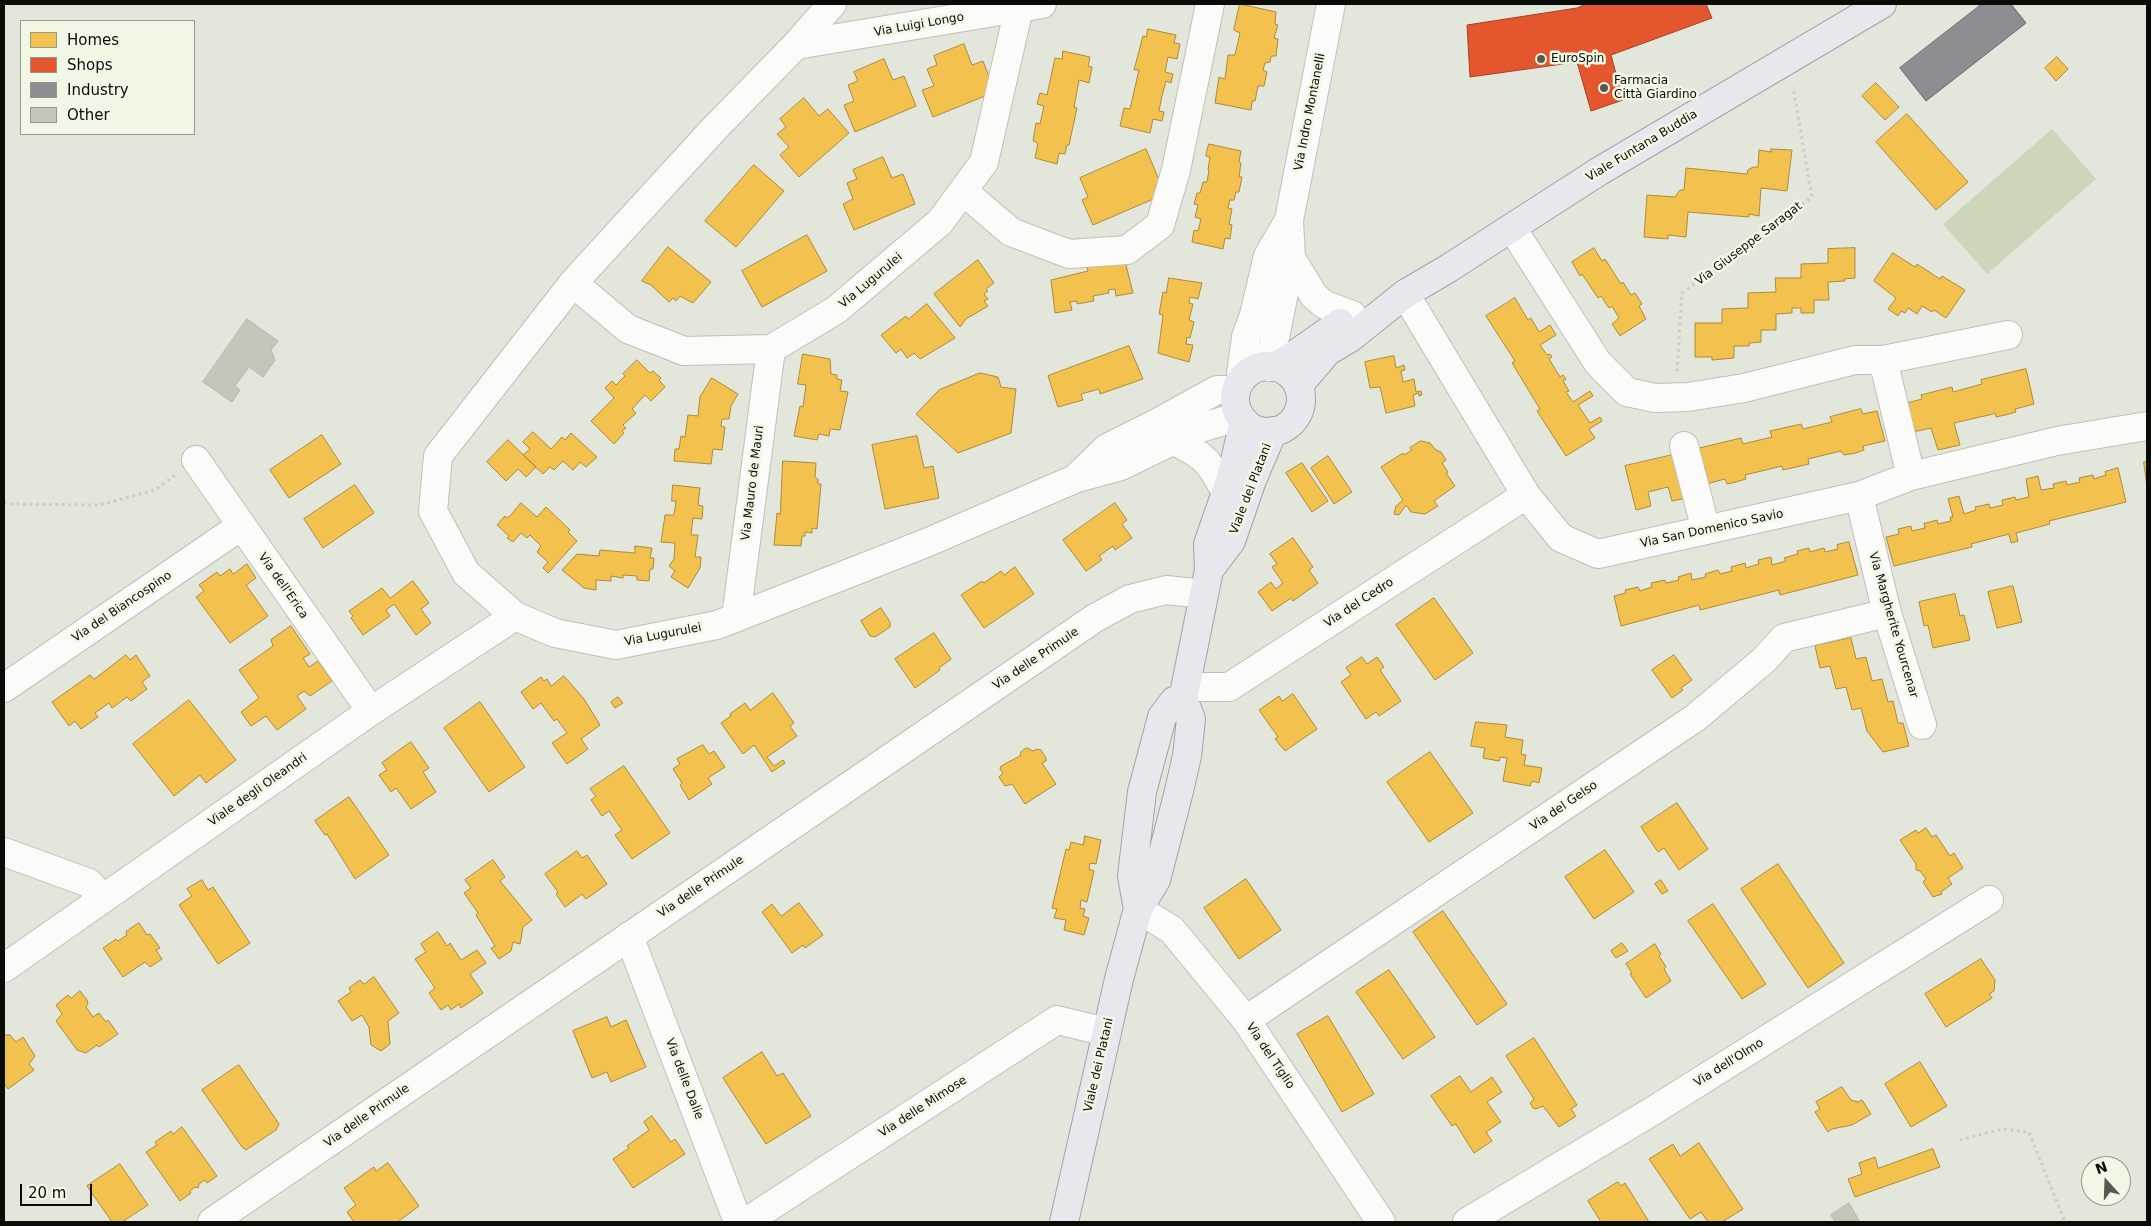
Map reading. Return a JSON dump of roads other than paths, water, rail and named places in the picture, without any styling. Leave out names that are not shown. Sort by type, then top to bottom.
[{"type":"main road","name":"Viale Funtana Buddia","points":[[1298,386],[1328,351],[1350,338],[1405,294],[1598,172],[1882,4]]},
{"type":"main road","name":"Viale Funtana Buddia","points":[[1271,367],[1293,356],[1352,315],[1405,294]]},
{"type":"main road","points":[[1240,402],[1255,369],[1271,367],[1286,372],[1298,386]]},
{"type":"main road","name":"Viale dei Platani","points":[[1240,402],[1254,429],[1273,431],[1285,426],[1294,417],[1300,406],[1298,386]]},
{"type":"main road","name":"Viale dei Platani","points":[[1064,1222],[1106,1032],[1138,908],[1156,880],[1187,756],[1191,719],[1184,693],[1207,582],[1208,544],[1231,478],[1240,402]]},
{"type":"main road","name":"Viale dei Platani","points":[[1207,582],[1232,541],[1252,480],[1273,431]]},
{"type":"main road","name":"Viale dei Platani","points":[[1138,908],[1132,876],[1142,792],[1162,717],[1174,701],[1184,693]]},
{"type":"street","name":"Via Lugurulei","points":[[832,4],[796,46],[714,130],[574,283],[438,456],[433,511],[466,573],[515,616],[555,633],[616,645],[717,625],[926,543],[1076,478],[1121,466],[1197,429],[1240,402]]},
{"type":"street","points":[[963,191],[1011,232],[1069,254],[1127,250],[1160,226],[1176,170],[1210,4]]},
{"type":"street","name":"Via Indro Montanelli","points":[[1271,367],[1291,258],[1289,220],[1331,4]]},
{"type":"street","name":"Via Lugurulei","points":[[574,283],[628,329],[684,351],[771,349],[836,310],[940,222],[984,162],[1031,6]]},
{"type":"street","name":"Via Luigi Longo","points":[[796,46],[1031,6]]},
{"type":"street","name":"Via Indro Montanelli","points":[[1240,402],[1246,337],[1254,315],[1268,256],[1289,220]]},
{"type":"street","points":[[1512,228],[1598,363],[1627,392],[1655,398],[1688,397],[1744,388],[1855,360],[1883,360],[2008,335]]},
{"type":"street","name":"Via Indro Montanelli","points":[[1291,258],[1314,296],[1325,305],[1352,315]]},
{"type":"street","name":"Via San Domenico Savio","points":[[1405,294],[1526,495],[1561,538],[1598,554],[1860,496],[1911,476],[2057,441],[2147,426]]},
{"type":"street","name":"Via Mauro de Mauri","points":[[736,618],[771,349]]},
{"type":"street","points":[[1883,360],[1911,476]]},
{"type":"street","name":"Via Lugurulei","points":[[1076,478],[1107,448],[1157,423],[1193,401],[1217,390],[1240,402]]},
{"type":"street","points":[[1172,440],[1200,454],[1214,469],[1226,493]]},
{"type":"street","points":[[1684,446],[1706,530]]},
{"type":"street","name":"Via dell'Erica","points":[[196,460],[371,711]]},
{"type":"street","name":"Via del Cedro","points":[[1184,693],[1229,687],[1526,495]]},
{"type":"street","name":"Via Margherite Yourcenar","points":[[1860,496],[1887,614],[1922,724]]},
{"type":"street","name":"Via del Biancospino","points":[[4,688],[241,526]]},
{"type":"street","name":"Via delle Primule","points":[[212,1222],[1095,618],[1130,598],[1207,582]]},
{"type":"street","name":"Via del Gelso","points":[[1246,1020],[1695,718],[1764,660],[1784,638],[1887,614]]},
{"type":"street","name":"Viale degli Oleandri","points":[[4,968],[371,711],[515,616]]},
{"type":"street","points":[[4,852],[89,883],[104,898]]},
{"type":"street","name":"Via dell'Olmo","points":[[1467,1222],[1651,1112],[1989,900]]},
{"type":"street","name":"Via del Tiglio","points":[[1138,908],[1172,930],[1246,1020],[1381,1222]]},
{"type":"street","name":"Via delle Dalie","points":[[629,936],[738,1222]]},
{"type":"street","name":"Via delle Mimose","points":[[746,1222],[1057,1020],[1106,1032]]},
{"type":"place","name":"EuroSpin","points":[[1541,59]]},
{"type":"place","name":"Farmacia Città Giardino","points":[[1604,88]]}]
